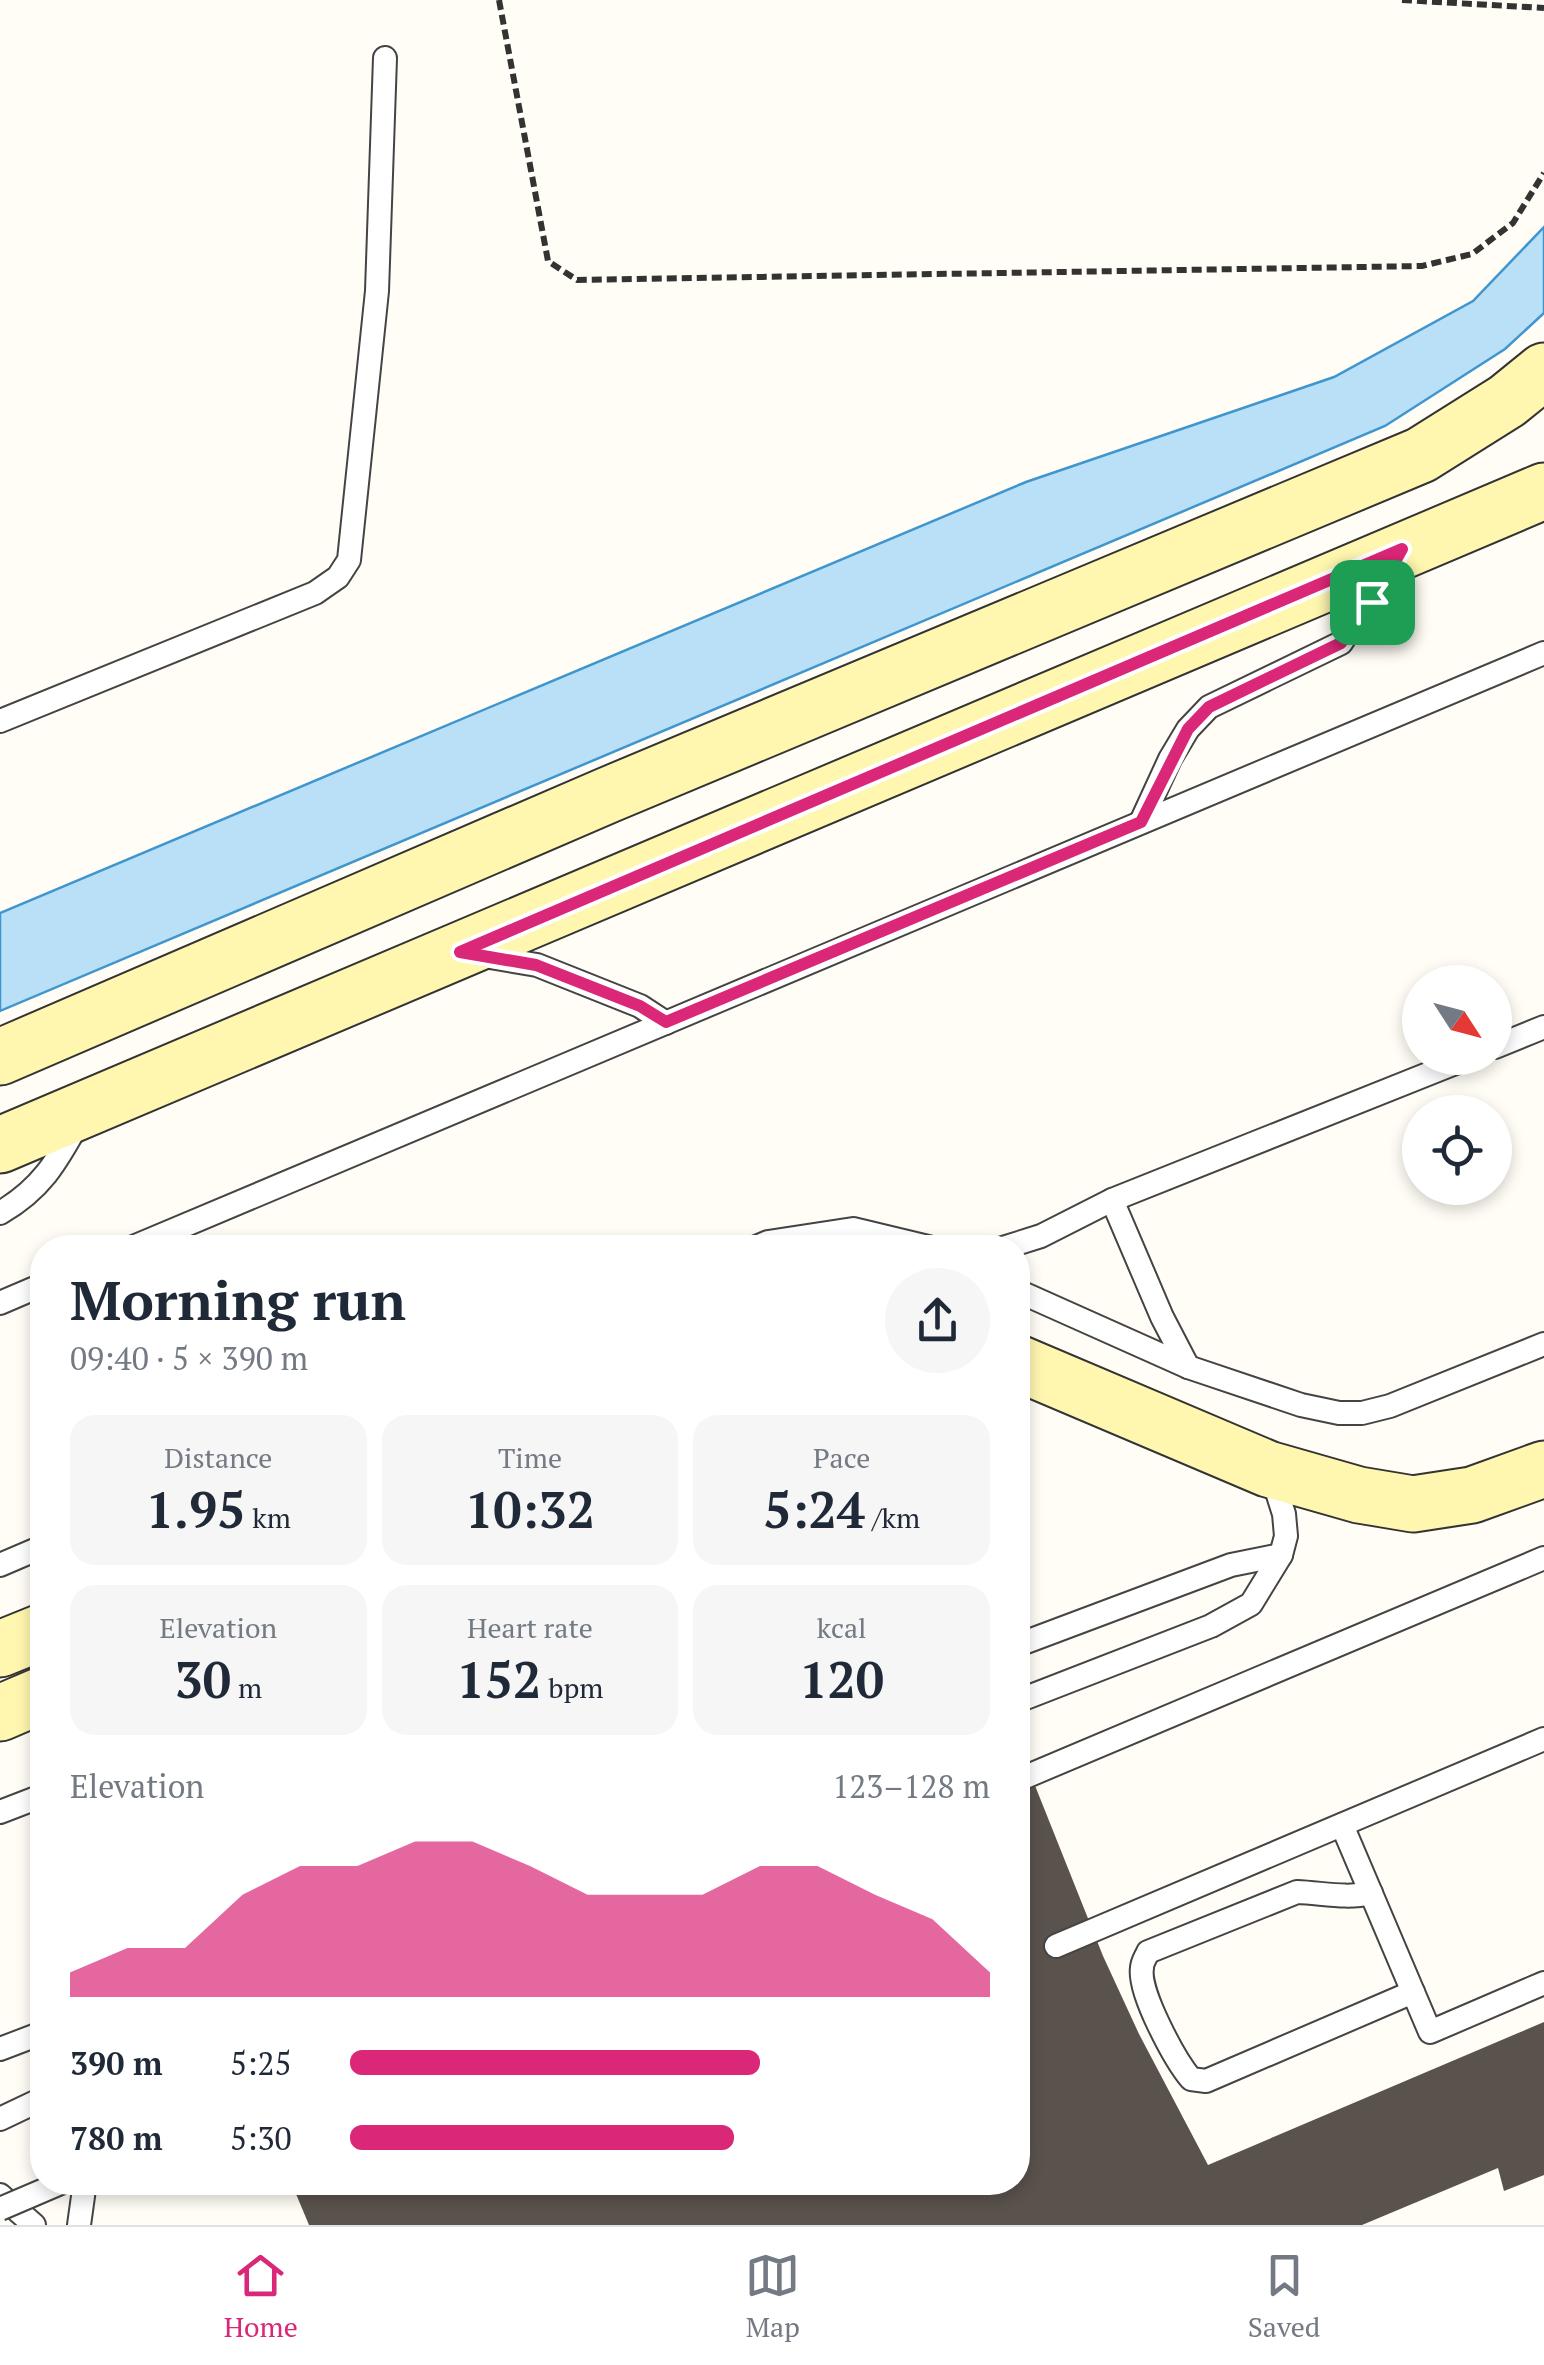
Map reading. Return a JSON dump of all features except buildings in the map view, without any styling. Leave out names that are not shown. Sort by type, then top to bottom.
[{"type":"main road","points":[[0,1057],[626,788],[1421,455],[1507,401],[1544,371]]},
{"type":"main road","points":[[0,1146],[1544,492]]},
{"type":"main road","points":[[1030,1368],[1268,1469],[1359,1495],[1412,1504],[1472,1495],[1544,1469]]},
{"type":"main road","points":[[0,1649],[30,1637]]},
{"type":"main road","points":[[0,1712],[30,1700]]},
{"type":"lane","points":[[0,721],[315,593],[338,577],[349,560],[377,291],[385,58]]},
{"type":"lane","points":[[1141,822],[1170,759],[1209,707],[1341,643],[1372,602],[1402,549]]},
{"type":"lane","points":[[163,1235],[1544,652]]},
{"type":"lane","points":[[460,952],[536,965],[640,1006],[666,1022]]},
{"type":"lane","points":[[1512,1040],[1544,1028]]},
{"type":"lane","points":[[1030,1239],[1112,1200],[1425,1075]]},
{"type":"lane","points":[[0,1212],[21,1200],[53,1169],[84,1112]]},
{"type":"lane","points":[[1112,1200],[1162,1318],[1188,1367]]},
{"type":"lane","points":[[810,1235],[853,1228],[881,1235]]},
{"type":"lane","points":[[0,1303],[30,1290]]},
{"type":"lane","points":[[1030,1296],[1188,1367],[1301,1405],[1338,1413],[1362,1414],[1390,1406],[1544,1344]]},
{"type":"lane","points":[[1030,1695],[1231,1616],[1250,1604],[1281,1555],[1286,1536],[1284,1514],[1268,1469]]},
{"type":"lane","points":[[0,1565],[30,1552]]},
{"type":"lane","points":[[1030,1640],[1231,1565],[1281,1555]]},
{"type":"lane","points":[[1030,1775],[1544,1558]]},
{"type":"lane","points":[[1056,1946],[1544,1739]]},
{"type":"lane","points":[[0,1812],[30,1800]]},
{"type":"lane","points":[[1342,1824],[1430,2032],[1544,1983]]},
{"type":"lane","points":[[1371,1892],[1349,1898],[1298,1892],[1148,1952],[1142,1967],[1143,1986],[1180,2066],[1190,2079],[1206,2081],[1413,1992]]},
{"type":"lane","points":[[0,2049],[30,2038]]},
{"type":"lane","points":[[0,2118],[30,2104]]},
{"type":"lane","points":[[0,2195],[34,2225]]},
{"type":"lane","points":[[0,2209],[33,2195]]},
{"type":"lane","points":[[79,2225],[82,2195]]},
{"type":"path","points":[[499,0],[548,261],[577,280],[1422,266],[1472,254],[1512,223],[1544,173]]},
{"type":"path","points":[[1402,0],[1544,8]]},
{"type":"water","points":[[1544,227],[1544,313],[1505,349],[1385,426],[0,1011],[0,913],[1026,482],[1334,377],[1473,301]]},
{"type":"route","points":[[1402,549],[1372,602],[1341,643],[1209,707],[1188,729],[1170,759],[1141,822],[666,1022],[640,1006],[536,965],[460,952],[1402,549]]}]
